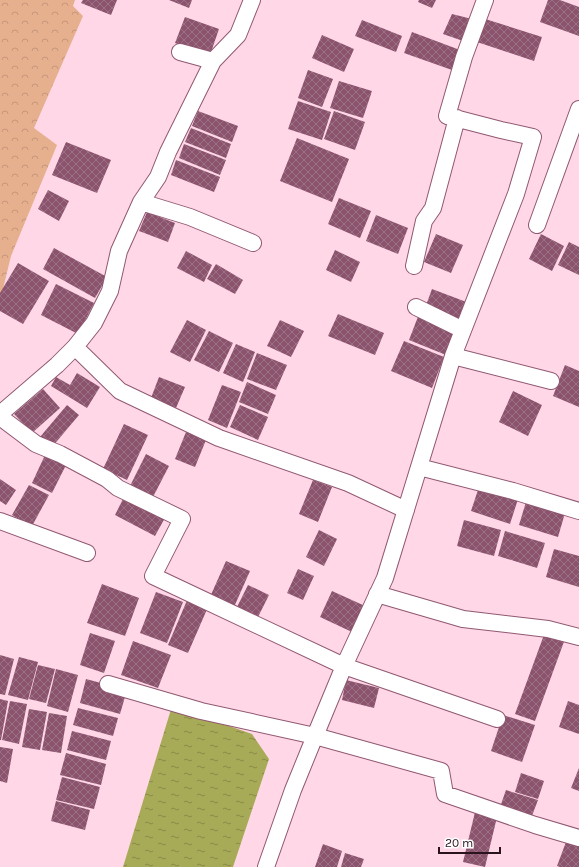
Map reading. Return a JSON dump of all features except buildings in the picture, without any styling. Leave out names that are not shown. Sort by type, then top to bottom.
[{"type":"street","points":[[0,414],[57,365],[75,347],[94,323],[110,291],[119,251],[141,202],[158,177],[168,152],[213,60],[238,35],[252,0]]},
{"type":"street","points":[[266,867],[293,790],[315,736],[344,666],[385,578],[434,413],[453,356],[516,194],[533,137],[447,116],[464,58],[485,0]]},
{"type":"street","points":[[180,52],[213,60]]},
{"type":"street","points":[[537,225],[579,109]]},
{"type":"street","points":[[414,266],[424,221],[433,208],[457,118]]},
{"type":"street","points":[[141,202],[190,217],[253,243]]},
{"type":"street","points":[[416,307],[463,330]]},
{"type":"street","points":[[75,347],[120,391],[219,438],[348,482],[406,510]]},
{"type":"street","points":[[453,356],[551,381]]},
{"type":"street","points":[[0,417],[36,444],[60,454],[107,479],[118,488],[182,519],[153,576],[344,666],[497,719]]},
{"type":"street","points":[[419,467],[513,491],[579,511]]},
{"type":"street","points":[[0,521],[87,552]]},
{"type":"street","points":[[377,594],[463,620],[548,629],[579,637]]},
{"type":"street","points":[[108,684],[201,710],[315,736],[441,771],[445,794],[535,825],[579,838]]},
{"type":"green space","points":[[0,0],[75,0],[73,6],[83,16],[34,128],[57,145],[11,256],[0,301]]},
{"type":"water","points":[[172,706],[252,734],[269,759],[233,867],[123,867]]}]
